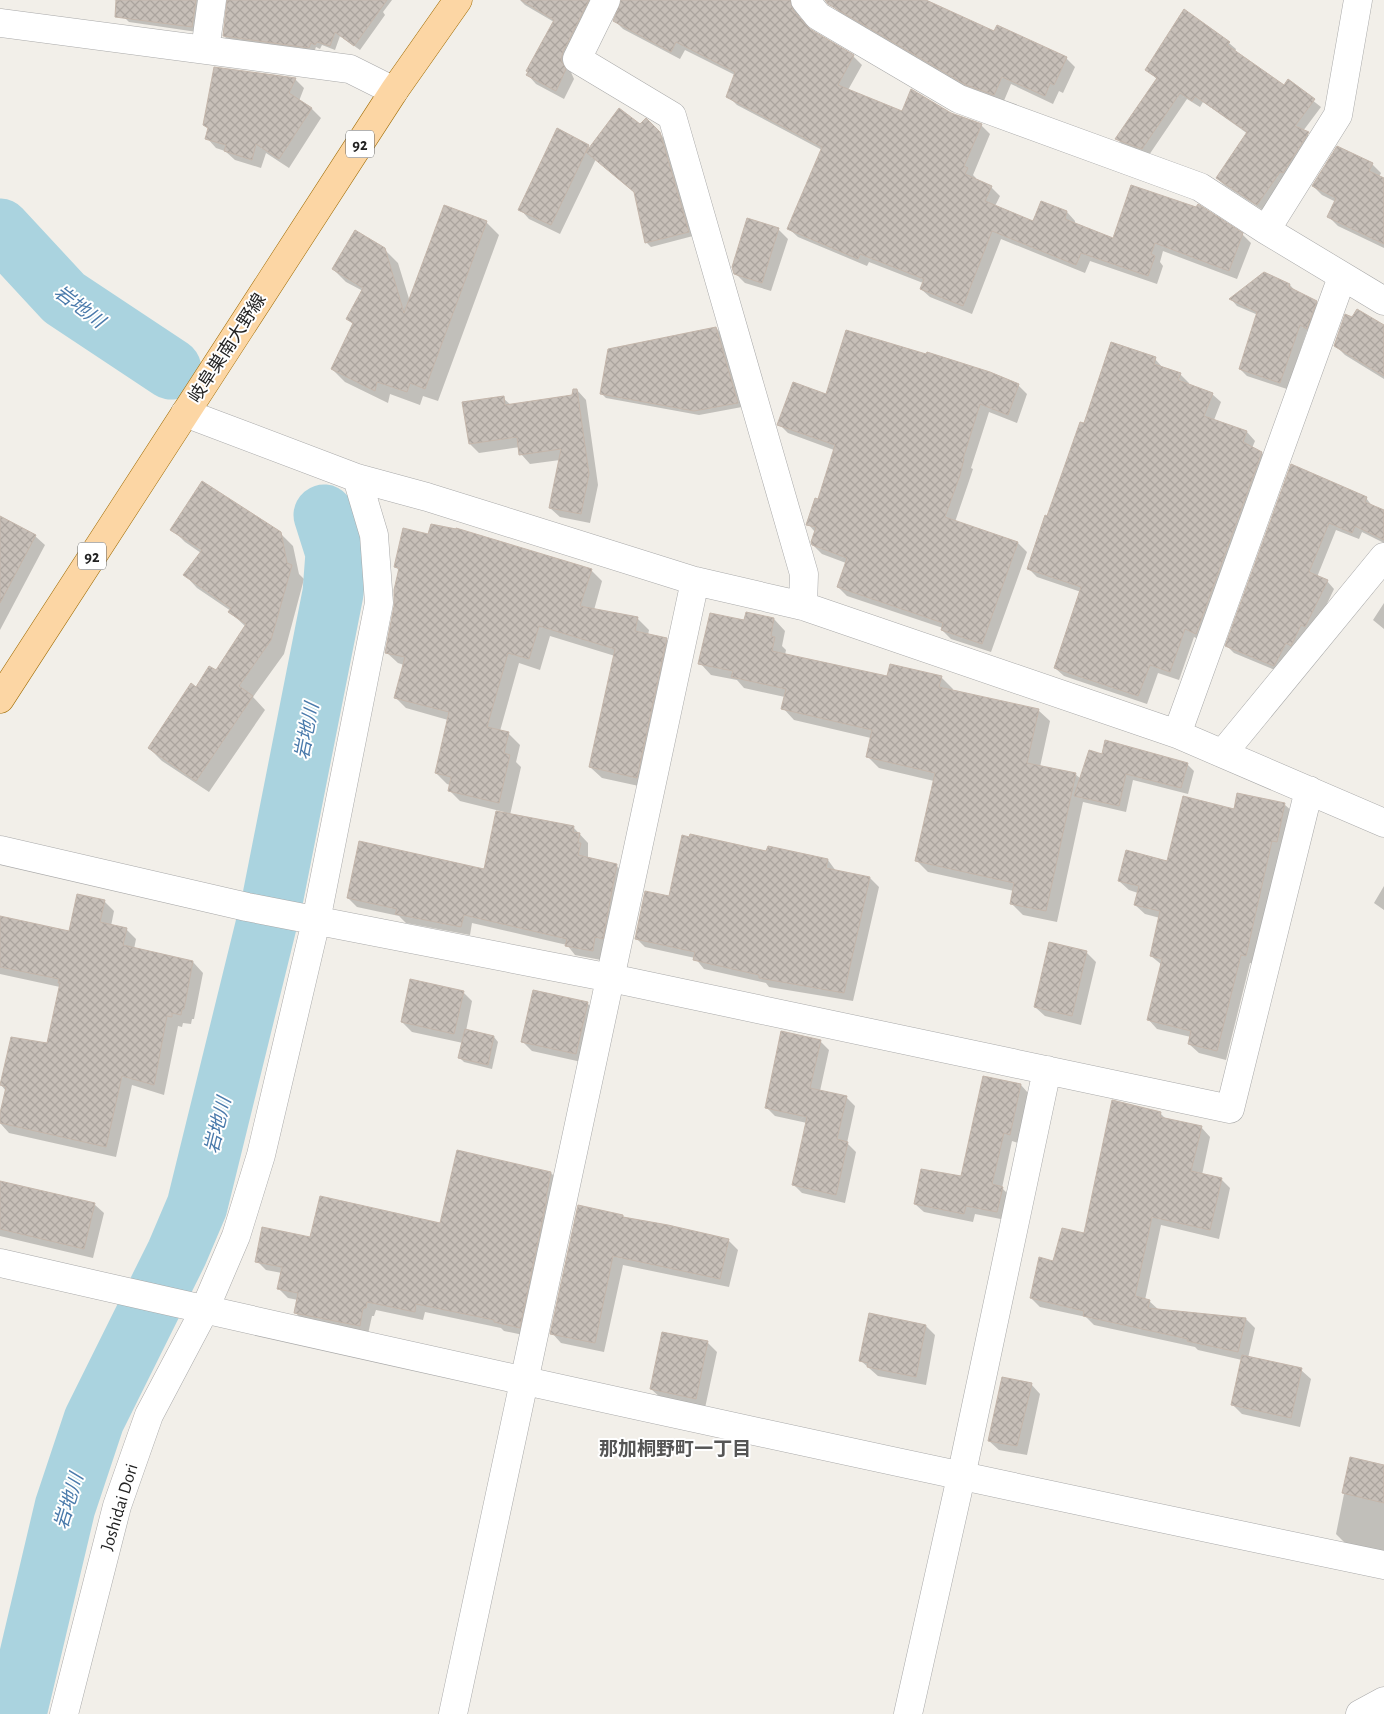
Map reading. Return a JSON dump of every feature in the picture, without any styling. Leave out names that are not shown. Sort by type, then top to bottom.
[{"type":"main road","name":"岐阜巣南大野線","points":[[0,699],[394,91],[458,0]]},
{"type":"street","points":[[205,50],[212,0]]},
{"type":"street","points":[[606,0],[577,59],[672,116],[804,574],[803,606]]},
{"type":"street","points":[[805,0],[818,16],[959,99],[1200,187],[1266,230],[1384,301]]},
{"type":"street","points":[[1266,230],[1338,115],[1358,0]]},
{"type":"street","points":[[0,23],[350,69],[394,91]]},
{"type":"street","points":[[1177,734],[1342,277]]},
{"type":"street","points":[[185,413],[357,478],[427,497],[695,581],[803,606],[1177,734],[1384,823]]},
{"type":"street","name":"Joshidai Dori","points":[[64,1714],[120,1496],[149,1415],[196,1308],[236,1236],[261,1155],[308,919],[380,603],[374,536],[357,478]]},
{"type":"street","points":[[1223,753],[1384,557]]},
{"type":"street","points":[[453,1714],[695,581]]},
{"type":"street","points":[[0,850],[308,919],[611,978],[1230,1109],[1309,790]]},
{"type":"street","points":[[908,1714],[961,1477],[1047,1070]]},
{"type":"street","points":[[0,1263],[961,1477],[1384,1565]]},
{"type":"street","points":[[1360,1714],[1384,1700]]},
{"type":"building","points":[[116,0],[196,0],[192,27],[115,17]]},
{"type":"building","points":[[227,0],[387,0],[354,46],[335,32],[330,46],[317,42],[315,45],[311,43],[309,48],[223,36]]},
{"type":"building","points":[[521,0],[589,0],[563,52],[561,60],[566,69],[556,91],[526,75],[528,72],[526,71],[554,20]]},
{"type":"building","points":[[621,0],[790,0],[793,10],[810,29],[854,55],[838,85],[902,111],[911,89],[951,113],[982,124],[964,166],[968,168],[965,174],[992,186],[985,201],[1033,221],[1041,201],[1067,211],[1065,219],[1113,238],[1131,185],[1196,207],[1198,204],[1243,233],[1229,271],[1155,243],[1151,254],[1155,256],[1148,276],[1081,253],[1076,265],[992,231],[963,306],[920,289],[924,279],[860,254],[858,259],[787,229],[822,147],[726,97],[735,72],[676,42],[671,52],[613,21]]},
{"type":"building","points":[[825,0],[926,0],[994,31],[997,25],[1067,57],[1054,85],[1050,83],[1045,96],[1002,77],[994,95],[966,85],[828,4]]},
{"type":"building","points":[[1184,9],[1230,42],[1227,45],[1284,85],[1288,79],[1315,99],[1295,126],[1309,132],[1283,173],[1280,172],[1257,205],[1216,178],[1247,132],[1195,96],[1192,101],[1180,93],[1142,149],[1115,139],[1157,78],[1145,70]]},
{"type":"building","points":[[214,67],[296,78],[289,93],[312,108],[279,159],[256,144],[252,160],[224,151],[226,145],[205,139],[208,128],[203,125]]},
{"type":"building","points":[[619,108],[640,124],[646,118],[660,132],[689,232],[645,243],[634,192],[586,152]]},
{"type":"building","points":[[557,128],[589,145],[551,225],[518,210]]},
{"type":"building","points":[[1337,146],[1373,163],[1369,171],[1384,178],[1384,244],[1327,217],[1336,198],[1312,186]]},
{"type":"building","points":[[444,205],[487,221],[425,389],[410,383],[407,392],[377,382],[375,391],[331,369],[353,323],[346,319],[363,288],[332,269],[355,230],[385,248],[404,313]]},
{"type":"building","points":[[747,218],[779,228],[762,283],[734,274],[732,267]]},
{"type":"building","points":[[1264,272],[1290,284],[1289,287],[1317,301],[1307,329],[1300,325],[1280,383],[1239,369],[1257,312],[1229,299]]},
{"type":"building","points":[[1357,309],[1384,325],[1384,376],[1334,346],[1345,314],[1352,317]]},
{"type":"building","points":[[716,327],[738,403],[694,411],[600,394],[608,349]]},
{"type":"building","points":[[846,330],[926,354],[927,352],[990,372],[1019,384],[1008,415],[980,404],[960,475],[945,517],[1018,542],[982,644],[941,630],[943,623],[837,587],[847,558],[812,545],[811,542],[816,527],[806,525],[815,498],[818,499],[835,445],[777,425],[793,382],[826,394]]},
{"type":"building","points":[[1111,342],[1156,357],[1154,364],[1181,373],[1178,380],[1213,393],[1204,416],[1247,431],[1243,442],[1262,452],[1196,634],[1185,629],[1170,672],[1150,665],[1138,696],[1054,668],[1081,587],[1027,569],[1080,422],[1084,423]]},
{"type":"building","points":[[573,389],[577,389],[589,474],[581,514],[549,508],[561,449],[519,455],[517,437],[469,444],[462,402],[504,396],[505,405],[572,395]]},
{"type":"building","points":[[1291,464],[1367,497],[1365,502],[1384,510],[1384,540],[1355,526],[1352,533],[1329,523],[1309,572],[1328,580],[1305,627],[1301,625],[1291,646],[1286,643],[1274,666],[1225,646]]},
{"type":"building","points":[[202,481],[281,532],[287,563],[292,565],[271,640],[239,686],[253,696],[196,781],[148,748],[191,683],[196,687],[209,666],[216,670],[246,624],[228,612],[231,608],[183,575],[202,550],[170,530]]},
{"type":"building","points":[[0,516],[36,535],[0,603]]},
{"type":"building","points":[[431,524],[456,528],[592,569],[580,606],[638,617],[635,631],[667,638],[637,778],[589,767],[615,649],[539,626],[529,659],[508,653],[487,727],[509,732],[504,753],[510,755],[499,803],[448,791],[451,777],[435,773],[449,712],[394,698],[405,657],[385,653],[399,568],[394,567],[403,528],[428,534]]},
{"type":"building","points":[[746,612],[774,618],[771,636],[775,637],[772,651],[887,676],[890,664],[942,676],[939,687],[1039,709],[1027,763],[1076,773],[1046,911],[1010,904],[1014,883],[915,861],[935,773],[866,757],[872,730],[781,709],[786,689],[731,677],[733,671],[698,664],[710,613],[744,620]]},
{"type":"building","points":[[1105,740],[1188,763],[1181,788],[1126,774],[1119,806],[1074,796],[1089,750],[1102,754]]},
{"type":"building","points":[[1237,793],[1285,803],[1277,842],[1272,841],[1246,956],[1241,955],[1217,1051],[1188,1044],[1191,1031],[1147,1020],[1162,959],[1150,956],[1160,911],[1134,905],[1139,886],[1118,881],[1126,850],[1167,861],[1183,796],[1234,809]]},
{"type":"building","points":[[496,811],[574,826],[573,832],[580,833],[578,843],[581,843],[578,855],[617,864],[603,939],[595,937],[593,951],[565,946],[567,939],[464,915],[461,927],[395,914],[397,909],[347,898],[359,841],[484,869]]},
{"type":"building","points":[[690,834],[766,851],[768,846],[828,859],[826,868],[870,877],[844,993],[759,978],[759,975],[693,960],[695,952],[635,939],[645,891],[669,896],[682,835],[689,837]]},
{"type":"building","points":[[77,894],[105,900],[100,922],[127,928],[123,945],[193,961],[184,1009],[182,1009],[181,1015],[172,1013],[172,1017],[167,1016],[154,1085],[122,1076],[106,1147],[0,1123],[0,1113],[6,1087],[0,1085],[11,1037],[47,1043],[60,983],[58,983],[59,979],[0,967],[0,916],[69,931]]},
{"type":"building","points":[[1049,942],[1087,951],[1072,1016],[1034,1007]]},
{"type":"building","points":[[410,979],[464,991],[454,1034],[401,1022]]},
{"type":"building","points":[[533,990],[588,1002],[576,1054],[521,1042]]},
{"type":"building","points":[[465,1029],[494,1036],[488,1065],[458,1058]]},
{"type":"building","points":[[781,1031],[821,1040],[810,1088],[847,1096],[837,1139],[848,1142],[836,1195],[792,1185],[807,1117],[765,1108]]},
{"type":"building","points":[[983,1076],[1021,1084],[1010,1135],[1004,1133],[992,1184],[1003,1187],[997,1212],[966,1206],[964,1214],[914,1204],[921,1169],[961,1176]]},
{"type":"building","points":[[1112,1100],[1161,1112],[1160,1117],[1202,1126],[1191,1171],[1222,1178],[1210,1230],[1152,1217],[1135,1296],[1150,1300],[1148,1308],[1246,1318],[1238,1352],[1083,1316],[1084,1311],[1030,1298],[1039,1257],[1053,1261],[1062,1228],[1084,1233]]},
{"type":"building","points":[[457,1150],[551,1172],[520,1328],[494,1322],[494,1320],[416,1304],[415,1312],[367,1302],[366,1308],[363,1308],[360,1326],[294,1313],[298,1293],[277,1289],[282,1267],[255,1262],[262,1227],[310,1237],[320,1196],[440,1223]]},
{"type":"building","points":[[0,1181],[95,1203],[84,1249],[0,1229]]},
{"type":"building","points":[[578,1205],[623,1215],[623,1217],[729,1239],[720,1279],[613,1256],[595,1343],[550,1334]]},
{"type":"building","points":[[869,1313],[926,1325],[916,1377],[867,1367],[868,1363],[859,1361]]},
{"type":"building","points":[[662,1332],[708,1341],[696,1399],[650,1389]]},
{"type":"building","points":[[1242,1355],[1302,1368],[1291,1418],[1231,1405]]},
{"type":"building","points":[[1002,1377],[1032,1383],[1017,1446],[988,1441]]},
{"type":"building","points":[[1350,1457],[1384,1465],[1384,1503],[1342,1493]]},
{"type":"waterway","name":"岩地川","points":[[0,229],[64,298],[171,369]]},
{"type":"waterway","name":"岩地川","points":[[16,1714],[65,1507],[94,1420],[177,1253],[197,1206],[273,897],[333,593],[336,553],[324,515]]},
{"type":"district","name":"那加桐野町一丁目","points":[[675,1448]]}]
